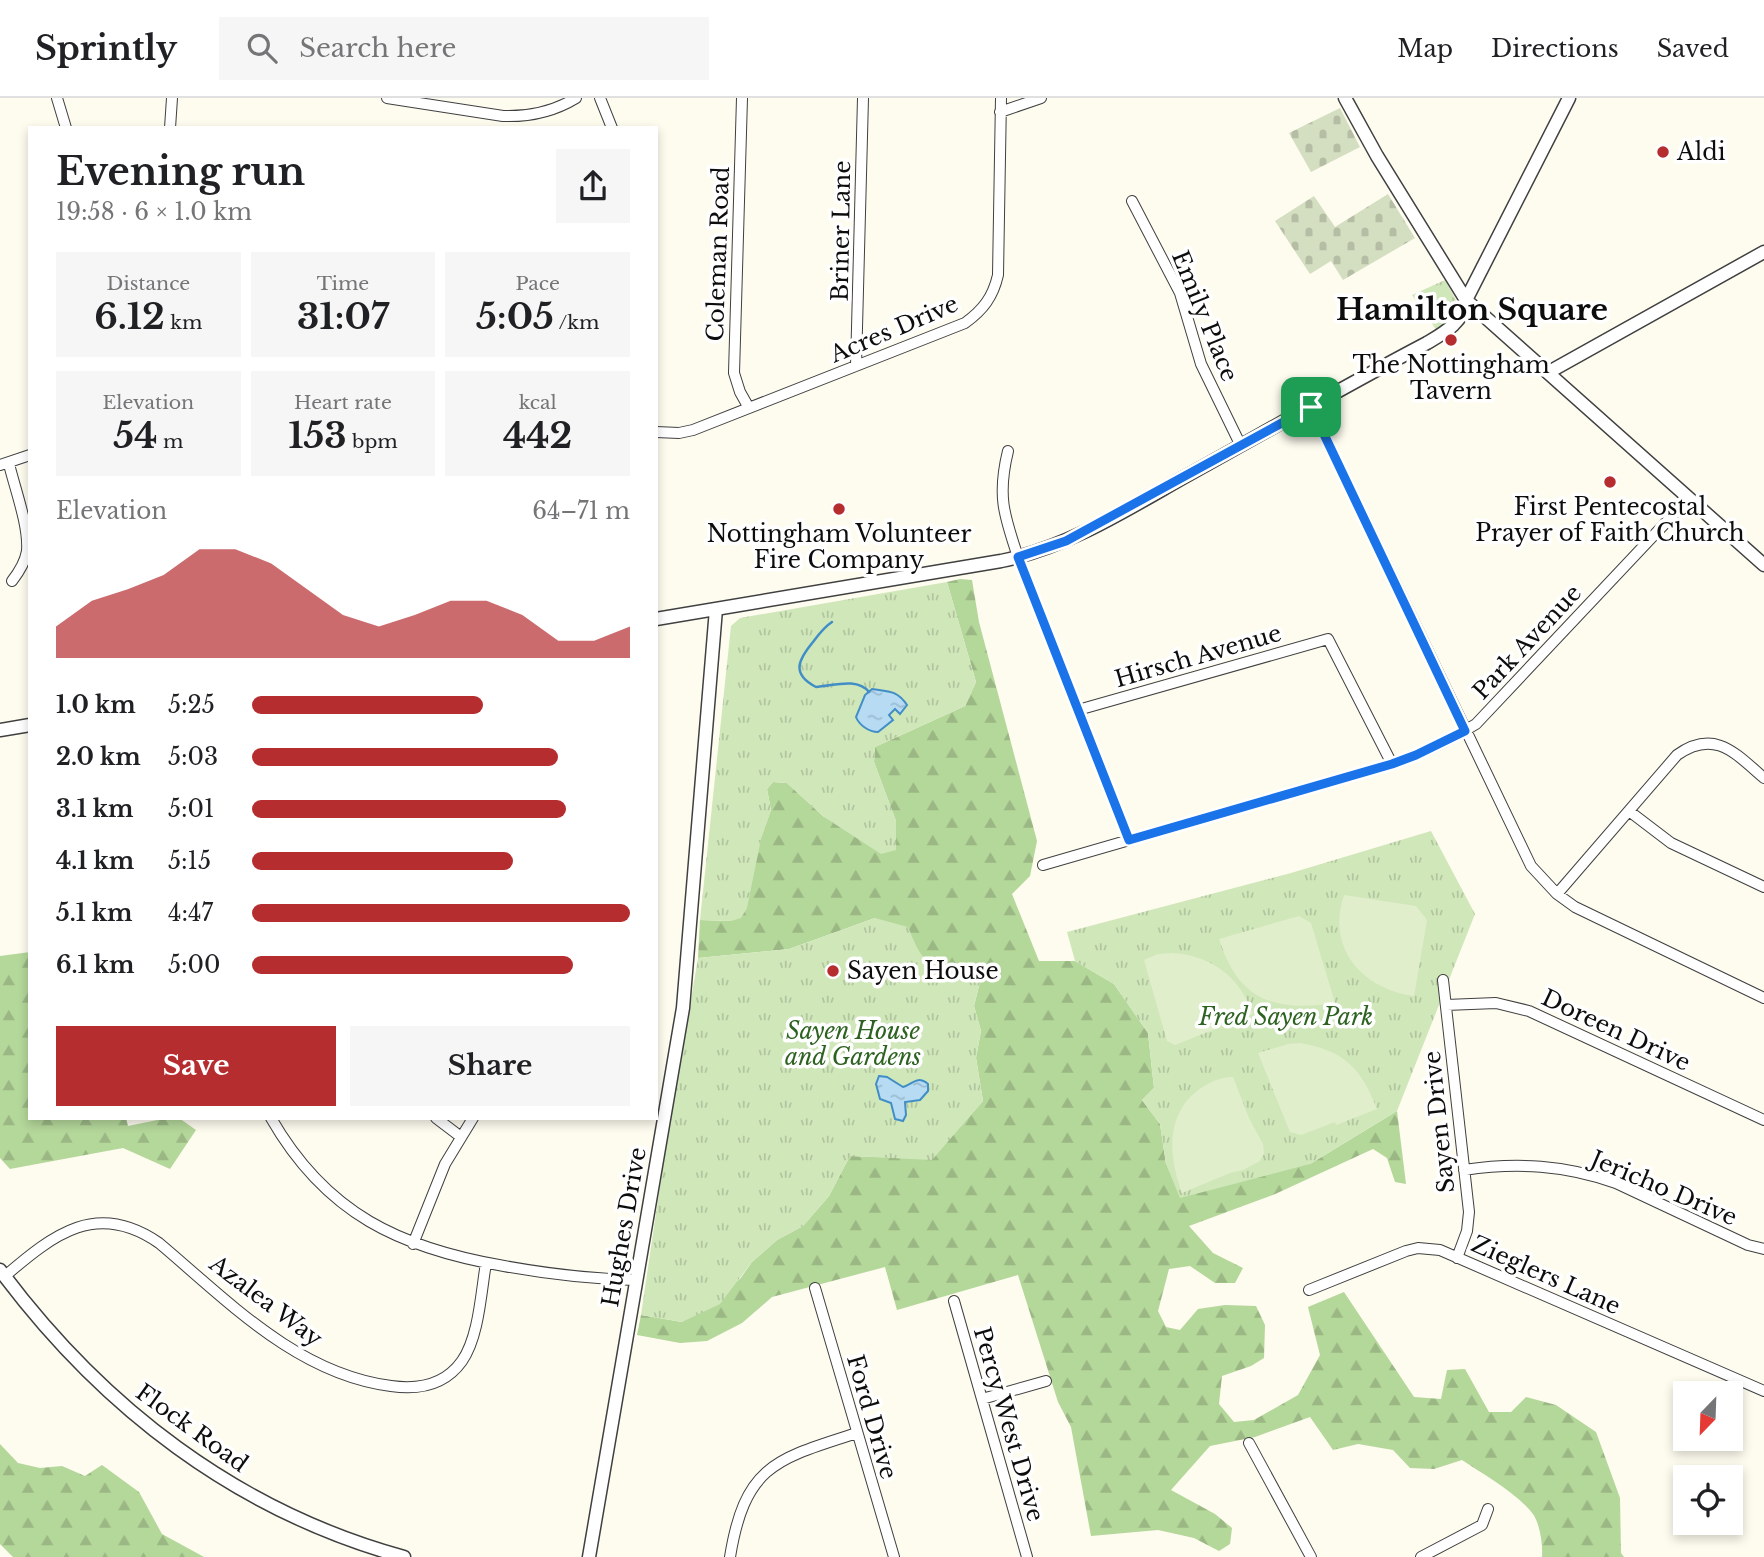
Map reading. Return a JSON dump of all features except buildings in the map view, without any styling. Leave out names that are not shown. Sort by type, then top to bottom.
[{"type":"street","points":[[57,98],[65,126]]},
{"type":"street","points":[[170,126],[172,98]]},
{"type":"street","points":[[387,98],[519,117],[548,111],[576,98]]},
{"type":"street","points":[[600,98],[611,126]]},
{"type":"street","name":"Coleman Road","points":[[742,98],[734,373],[749,408]]},
{"type":"street","name":"Briner Lane","points":[[856,366],[863,98]]},
{"type":"street","name":"Acres Drive","points":[[658,432],[679,433],[692,430],[965,323],[975,315],[990,298],[998,275],[1001,98]]},
{"type":"street","points":[[1000,112],[1041,98]]},
{"type":"street","points":[[1345,98],[1377,156],[1466,300],[1764,565]]},
{"type":"street","points":[[658,619],[1018,557],[1066,541],[1447,331],[1465,312],[1466,300],[1569,98]]},
{"type":"street","name":"Emily Place","points":[[1132,201],[1180,293],[1201,364],[1241,446]]},
{"type":"street","points":[[1549,372],[1764,252]]},
{"type":"street","points":[[1311,407],[1523,853],[1543,881],[1575,907],[1764,998]]},
{"type":"street","points":[[1007,451],[1002,476],[1003,514],[1129,840]]},
{"type":"street","points":[[12,581],[27,552],[26,538],[4,465],[28,456]]},
{"type":"street","name":"Park Avenue","points":[[1043,865],[1392,764],[1465,731],[1476,724],[1689,498]]},
{"type":"street","name":"Hughes Drive","points":[[589,1557],[683,1008],[716,610]]},
{"type":"street","name":"Hirsch Avenue","points":[[1078,710],[1328,639],[1392,764]]},
{"type":"street","points":[[0,730],[28,725]]},
{"type":"street","points":[[1557,894],[1677,755],[1696,745],[1716,744],[1725,747],[1764,778]]},
{"type":"street","points":[[1629,811],[1671,843],[1764,887]]},
{"type":"street","name":"Sayen Drive","points":[[1443,980],[1469,1220],[1457,1258]]},
{"type":"street","name":"Doreen Drive","points":[[1446,1005],[1496,1003],[1529,1011],[1764,1120]]},
{"type":"street","points":[[272,1120],[296,1157],[331,1193],[366,1220],[413,1244],[453,1257],[572,1277],[636,1280]]},
{"type":"street","points":[[439,1120],[461,1137]]},
{"type":"street","points":[[413,1244],[435,1186],[472,1120]]},
{"type":"street","name":"Jericho Drive","points":[[1464,1170],[1525,1164],[1594,1175],[1748,1245],[1764,1249]]},
{"type":"street","name":"Azalea Way","points":[[2,1273],[65,1231],[90,1224],[121,1224],[159,1243],[265,1331],[304,1358],[355,1378],[407,1388],[420,1387],[443,1379],[453,1372],[467,1353],[472,1342],[486,1263]]},
{"type":"street","name":"Zieglers Lane","points":[[1309,1290],[1406,1251],[1430,1248],[1764,1391]]},
{"type":"street","name":"Flock Road","points":[[2,1273],[79,1365],[140,1420],[182,1452],[236,1486],[305,1521],[364,1545],[404,1557]]},
{"type":"street","name":"Ford Drive","points":[[816,1288],[894,1557]]},
{"type":"street","name":"Percy West Drive","points":[[954,1301],[1027,1557]]},
{"type":"street","points":[[982,1399],[1046,1381]]},
{"type":"street","points":[[730,1557],[742,1506],[749,1493],[769,1470],[795,1453],[857,1433]]},
{"type":"street","points":[[1249,1443],[1311,1557]]},
{"type":"street","points":[[1421,1557],[1482,1525],[1488,1509]]},
{"type":"green space","points":[[1340,108],[1360,147],[1311,172],[1289,133]]},
{"type":"green space","points":[[1388,194],[1415,238],[1343,280],[1331,261],[1310,274],[1275,221],[1314,196],[1335,227]]},
{"type":"green space","points":[[1445,280],[1457,302],[1449,318],[1437,331],[1412,295]]},
{"type":"green space","points":[[972,580],[979,622],[1037,841],[1030,876],[1012,894],[1039,961],[1075,961],[1114,984],[1148,1033],[1154,1088],[1142,1100],[1160,1124],[1166,1164],[1310,1164],[1397,1111],[1406,1184],[1395,1182],[1387,1158],[1373,1149],[1273,1195],[1189,1226],[1213,1253],[1243,1268],[1235,1283],[1215,1283],[1190,1266],[1169,1269],[1158,1311],[1166,1327],[1180,1330],[1198,1309],[1225,1305],[1256,1306],[1265,1325],[1264,1358],[1251,1366],[1222,1376],[1219,1404],[1234,1422],[1254,1420],[1298,1395],[1320,1355],[1308,1307],[1344,1292],[1414,1397],[1441,1399],[1447,1370],[1465,1369],[1489,1412],[1511,1412],[1526,1397],[1556,1405],[1596,1432],[1620,1498],[1621,1553],[1624,1557],[1542,1557],[1538,1523],[1533,1514],[1509,1492],[1462,1460],[1434,1469],[1410,1468],[1393,1450],[1358,1444],[1333,1450],[1310,1417],[1255,1437],[1210,1446],[1171,1490],[1215,1514],[1232,1528],[1230,1544],[1219,1551],[1194,1538],[1158,1530],[1091,1536],[1071,1427],[1058,1402],[1018,1275],[897,1310],[885,1267],[772,1297],[742,1323],[707,1341],[680,1343],[637,1335],[641,1315],[682,1322],[740,1279],[752,1262],[777,1240],[803,1226],[829,1196],[850,1156],[932,1159],[983,1101],[976,1058],[981,1031],[974,1006],[981,978],[964,963],[932,963],[875,918],[789,949],[698,958],[700,920],[731,921],[771,810],[767,789],[773,782],[787,783],[824,817],[896,821],[874,762],[875,747],[965,706],[976,682],[947,582]]},
{"type":"green space","points":[[947,582],[976,682],[965,706],[875,747],[874,762],[896,821],[896,850],[881,854],[824,817],[787,783],[773,782],[767,789],[771,810],[761,839],[747,908],[741,918],[731,921],[700,920],[731,626],[740,618]]},
{"type":"green space","name":"Fred Sayen Park","points":[[1431,831],[1475,914],[1397,1111],[1310,1164],[1180,1198],[1166,1164],[1160,1124],[1142,1100],[1154,1088],[1148,1033],[1114,984],[1075,961],[1067,932],[1291,873]]},
{"type":"green space","points":[[1344,895],[1416,906],[1427,920],[1414,996],[1379,985],[1353,963],[1340,932]]},
{"type":"green space","points":[[1299,916],[1311,923],[1335,1003],[1294,1006],[1262,998],[1248,989],[1227,960],[1219,939]]},
{"type":"green space","name":"Sayen House and Gardens","points":[[875,918],[908,927],[922,955],[932,962],[964,963],[981,978],[974,1006],[981,1031],[976,1058],[983,1101],[932,1160],[850,1156],[829,1196],[803,1226],[777,1240],[752,1262],[720,1304],[682,1322],[641,1315],[698,958],[789,949]]},
{"type":"green space","points":[[28,952],[28,1120],[126,1120],[128,1126],[157,1120],[182,1120],[196,1130],[170,1169],[123,1148],[10,1169],[0,1158],[0,956]]},
{"type":"green space","points":[[1172,953],[1199,958],[1222,970],[1240,989],[1253,1014],[1175,1045],[1167,1041],[1144,960],[1158,954]]},
{"type":"green space","points":[[1300,1043],[1329,1051],[1349,1064],[1365,1083],[1377,1109],[1301,1135],[1290,1132],[1258,1053]]},
{"type":"green space","points":[[1233,1077],[1249,1118],[1263,1144],[1264,1153],[1260,1161],[1243,1170],[1182,1193],[1173,1152],[1175,1125],[1179,1113],[1201,1088],[1218,1079]]},
{"type":"green space","points":[[0,1444],[18,1463],[40,1468],[62,1466],[85,1476],[102,1465],[139,1492],[162,1534],[204,1557],[13,1557],[0,1544]]},
{"type":"water","points":[[872,689],[896,694],[907,705],[900,714],[895,709],[889,715],[893,720],[878,732],[865,728],[856,717],[865,695]]},
{"type":"water","points":[[879,1076],[887,1077],[903,1087],[921,1080],[928,1084],[928,1091],[920,1100],[905,1102],[906,1115],[903,1121],[895,1119],[891,1103],[880,1099],[876,1084]]},
{"type":"waterway","points":[[832,622],[804,655],[800,672],[816,687],[851,684],[864,687],[869,692]]},
{"type":"place","name":"Aldi","points":[[1663,152]]},
{"type":"place","name":"The Nottingham Tavern","points":[[1451,340]]},
{"type":"place","name":"First Pentecostal Prayer of Faith Church","points":[[1610,482]]},
{"type":"place","name":"Nottingham Volunteer Fire Company","points":[[839,509]]},
{"type":"place","name":"Sayen House","points":[[833,971]]},
{"type":"district","name":"Hamilton Square","points":[[1472,310]]},
{"type":"route","points":[[1311,407],[1465,731],[1392,764],[1129,840],[1018,557],[1066,541],[1311,407]]}]
